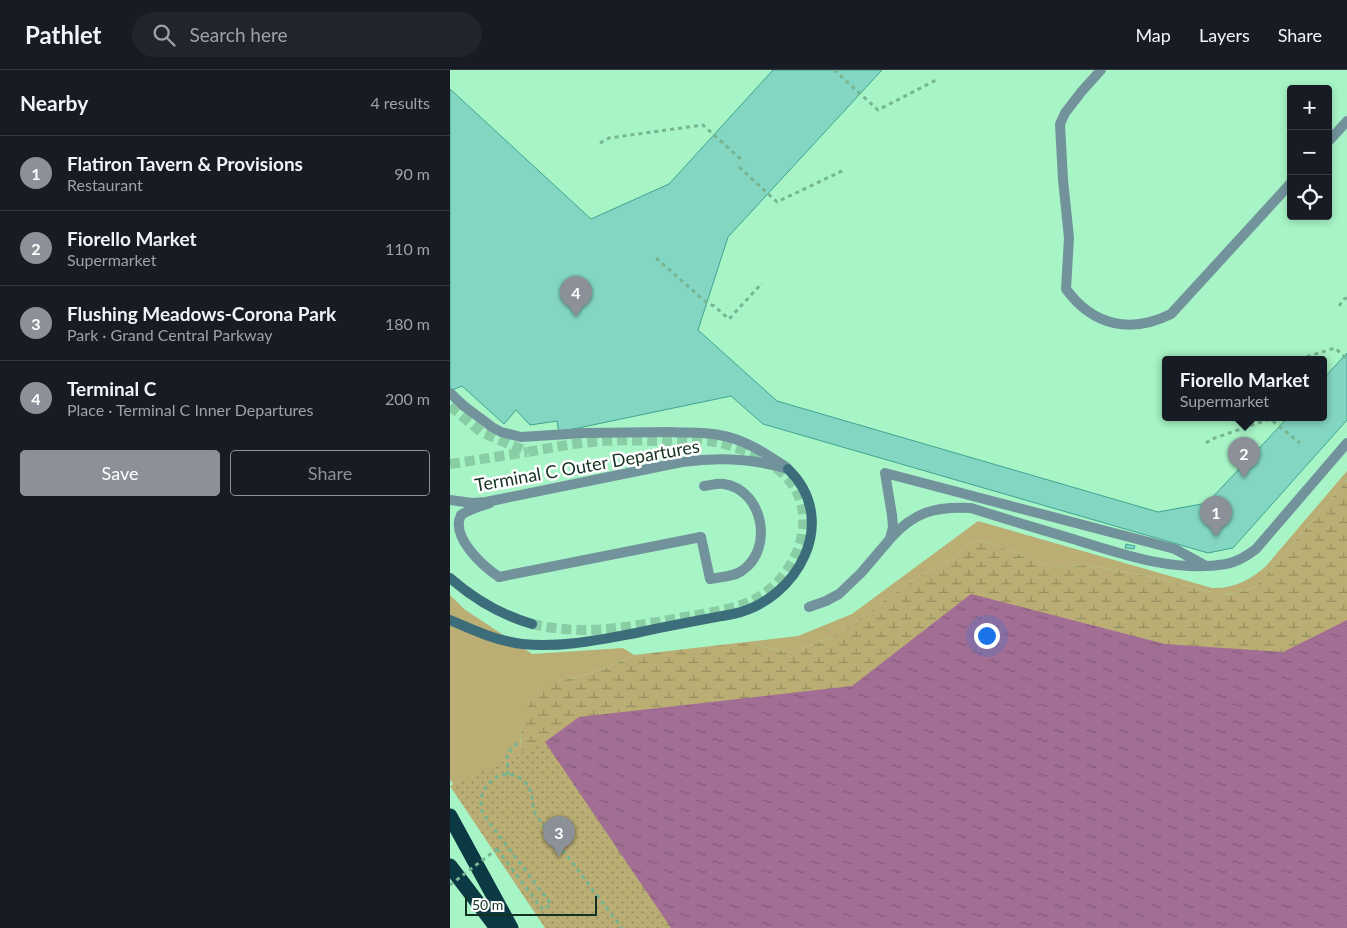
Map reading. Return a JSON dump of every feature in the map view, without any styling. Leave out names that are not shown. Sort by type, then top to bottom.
[{"type":"highway","points":[[450,816],[511,928]]},
{"type":"highway","points":[[450,866],[497,928]]},
{"type":"street","points":[[1101,70],[1076,98],[1060,124],[1069,238],[1066,289],[1074,301],[1085,310],[1107,322],[1122,325],[1151,322],[1172,314],[1287,187]]},
{"type":"street","points":[[1332,138],[1347,121]]},
{"type":"street","points":[[450,393],[492,427],[516,436],[671,432],[718,434],[732,438],[754,447],[788,469],[801,483],[809,502],[811,514],[810,538],[795,575],[777,594],[755,607],[734,614],[603,639],[558,645],[503,640],[450,620]]},
{"type":"street","points":[[809,607],[826,602],[845,589],[862,573],[901,526],[924,512],[952,507],[971,508],[1128,555],[1171,565],[1204,566],[1238,561],[1256,549],[1347,443]]},
{"type":"street","name":"Terminal C Outer Departures","points":[[450,500],[472,503],[501,499],[709,458],[742,459],[788,469]]},
{"type":"street","points":[[890,539],[893,527],[885,473],[1175,549],[1204,566]]},
{"type":"street","points":[[501,499],[463,513],[451,528],[453,540],[458,546],[499,577],[701,537],[710,579],[742,572],[750,565],[759,549],[762,530],[756,510],[733,487],[724,484],[704,486]]},
{"type":"street","points":[[450,578],[462,589],[497,612],[532,624]]},
{"type":"path","points":[[834,70],[878,110],[938,80]]},
{"type":"path","points":[[600,143],[610,138],[703,125],[744,162]]},
{"type":"path","points":[[739,167],[777,202],[844,170]]},
{"type":"path","points":[[656,258],[728,319],[762,283]]},
{"type":"path","points":[[1339,306],[1347,298]]},
{"type":"path","points":[[1309,356],[1335,348],[1345,358]]},
{"type":"path","points":[[1206,443],[1212,439],[1264,421]]},
{"type":"path","points":[[1272,421],[1300,443]]},
{"type":"path","points":[[508,775],[507,754],[518,742]]},
{"type":"path","points":[[450,885],[497,849],[543,910],[551,904],[483,812],[481,802],[486,785],[493,778],[508,775],[525,781],[530,789],[533,809],[536,815],[622,928]]},
{"type":"green space","points":[[1347,471],[1347,480],[1262,580],[1248,590],[1222,594],[1153,577],[1086,565],[1053,567],[982,540],[972,542],[950,560],[905,586],[835,636],[793,652],[762,647],[755,641],[798,636],[852,614],[978,521],[1212,588],[1227,587],[1241,583],[1266,566]]},
{"type":"green space","points":[[1347,480],[1347,928],[663,928],[528,761],[520,747],[522,721],[527,708],[534,696],[542,688],[557,681],[582,676],[606,668],[634,655],[755,641],[762,647],[793,652],[835,636],[905,586],[950,560],[972,542],[982,540],[1053,567],[1086,565],[1153,577],[1222,594],[1248,590],[1262,580]]},
{"type":"green space","points":[[450,595],[464,609],[532,654],[623,648],[634,655],[606,668],[582,676],[557,681],[522,721],[520,746],[528,761],[466,801],[450,780]]},
{"type":"green space","points":[[545,742],[667,928],[545,928],[450,786]]},
{"type":"water","points":[[971,594],[1165,644],[1283,652],[1347,620],[1347,928],[671,928],[545,742],[579,717],[852,686]]},
{"type":"building","points":[[773,70],[882,70],[728,237],[698,330],[777,401],[1158,512],[1207,503],[1241,467],[1235,461],[1247,448],[1253,455],[1284,421],[1327,421],[1327,375],[1347,353],[1347,420],[1233,548],[1208,553],[763,424],[731,396],[559,432],[557,421],[530,425],[516,410],[504,424],[462,386],[450,391],[450,89],[591,219],[669,184]]},
{"type":"building","points":[[1126,544],[1135,546],[1134,549],[1125,548]]},
{"type":"tunnel","points":[[450,406],[481,432],[528,452]]},
{"type":"tunnel","points":[[528,452],[576,444],[611,441],[696,440],[724,444],[756,456],[778,469],[795,489],[802,505],[803,522],[801,539],[787,571],[762,595],[741,605],[646,624],[598,630],[566,629],[532,624]]},
{"type":"tunnel","points":[[450,464],[527,452]]},
{"type":"place","name":"Terminal C","points":[[576,317]]},
{"type":"place","name":"Fiorello Market","points":[[1244,478]]},
{"type":"place","name":"Flatiron Tavern & Provisions","points":[[1216,537]]},
{"type":"place","name":"Flushing Meadows-Corona Park","points":[[559,857]]}]
